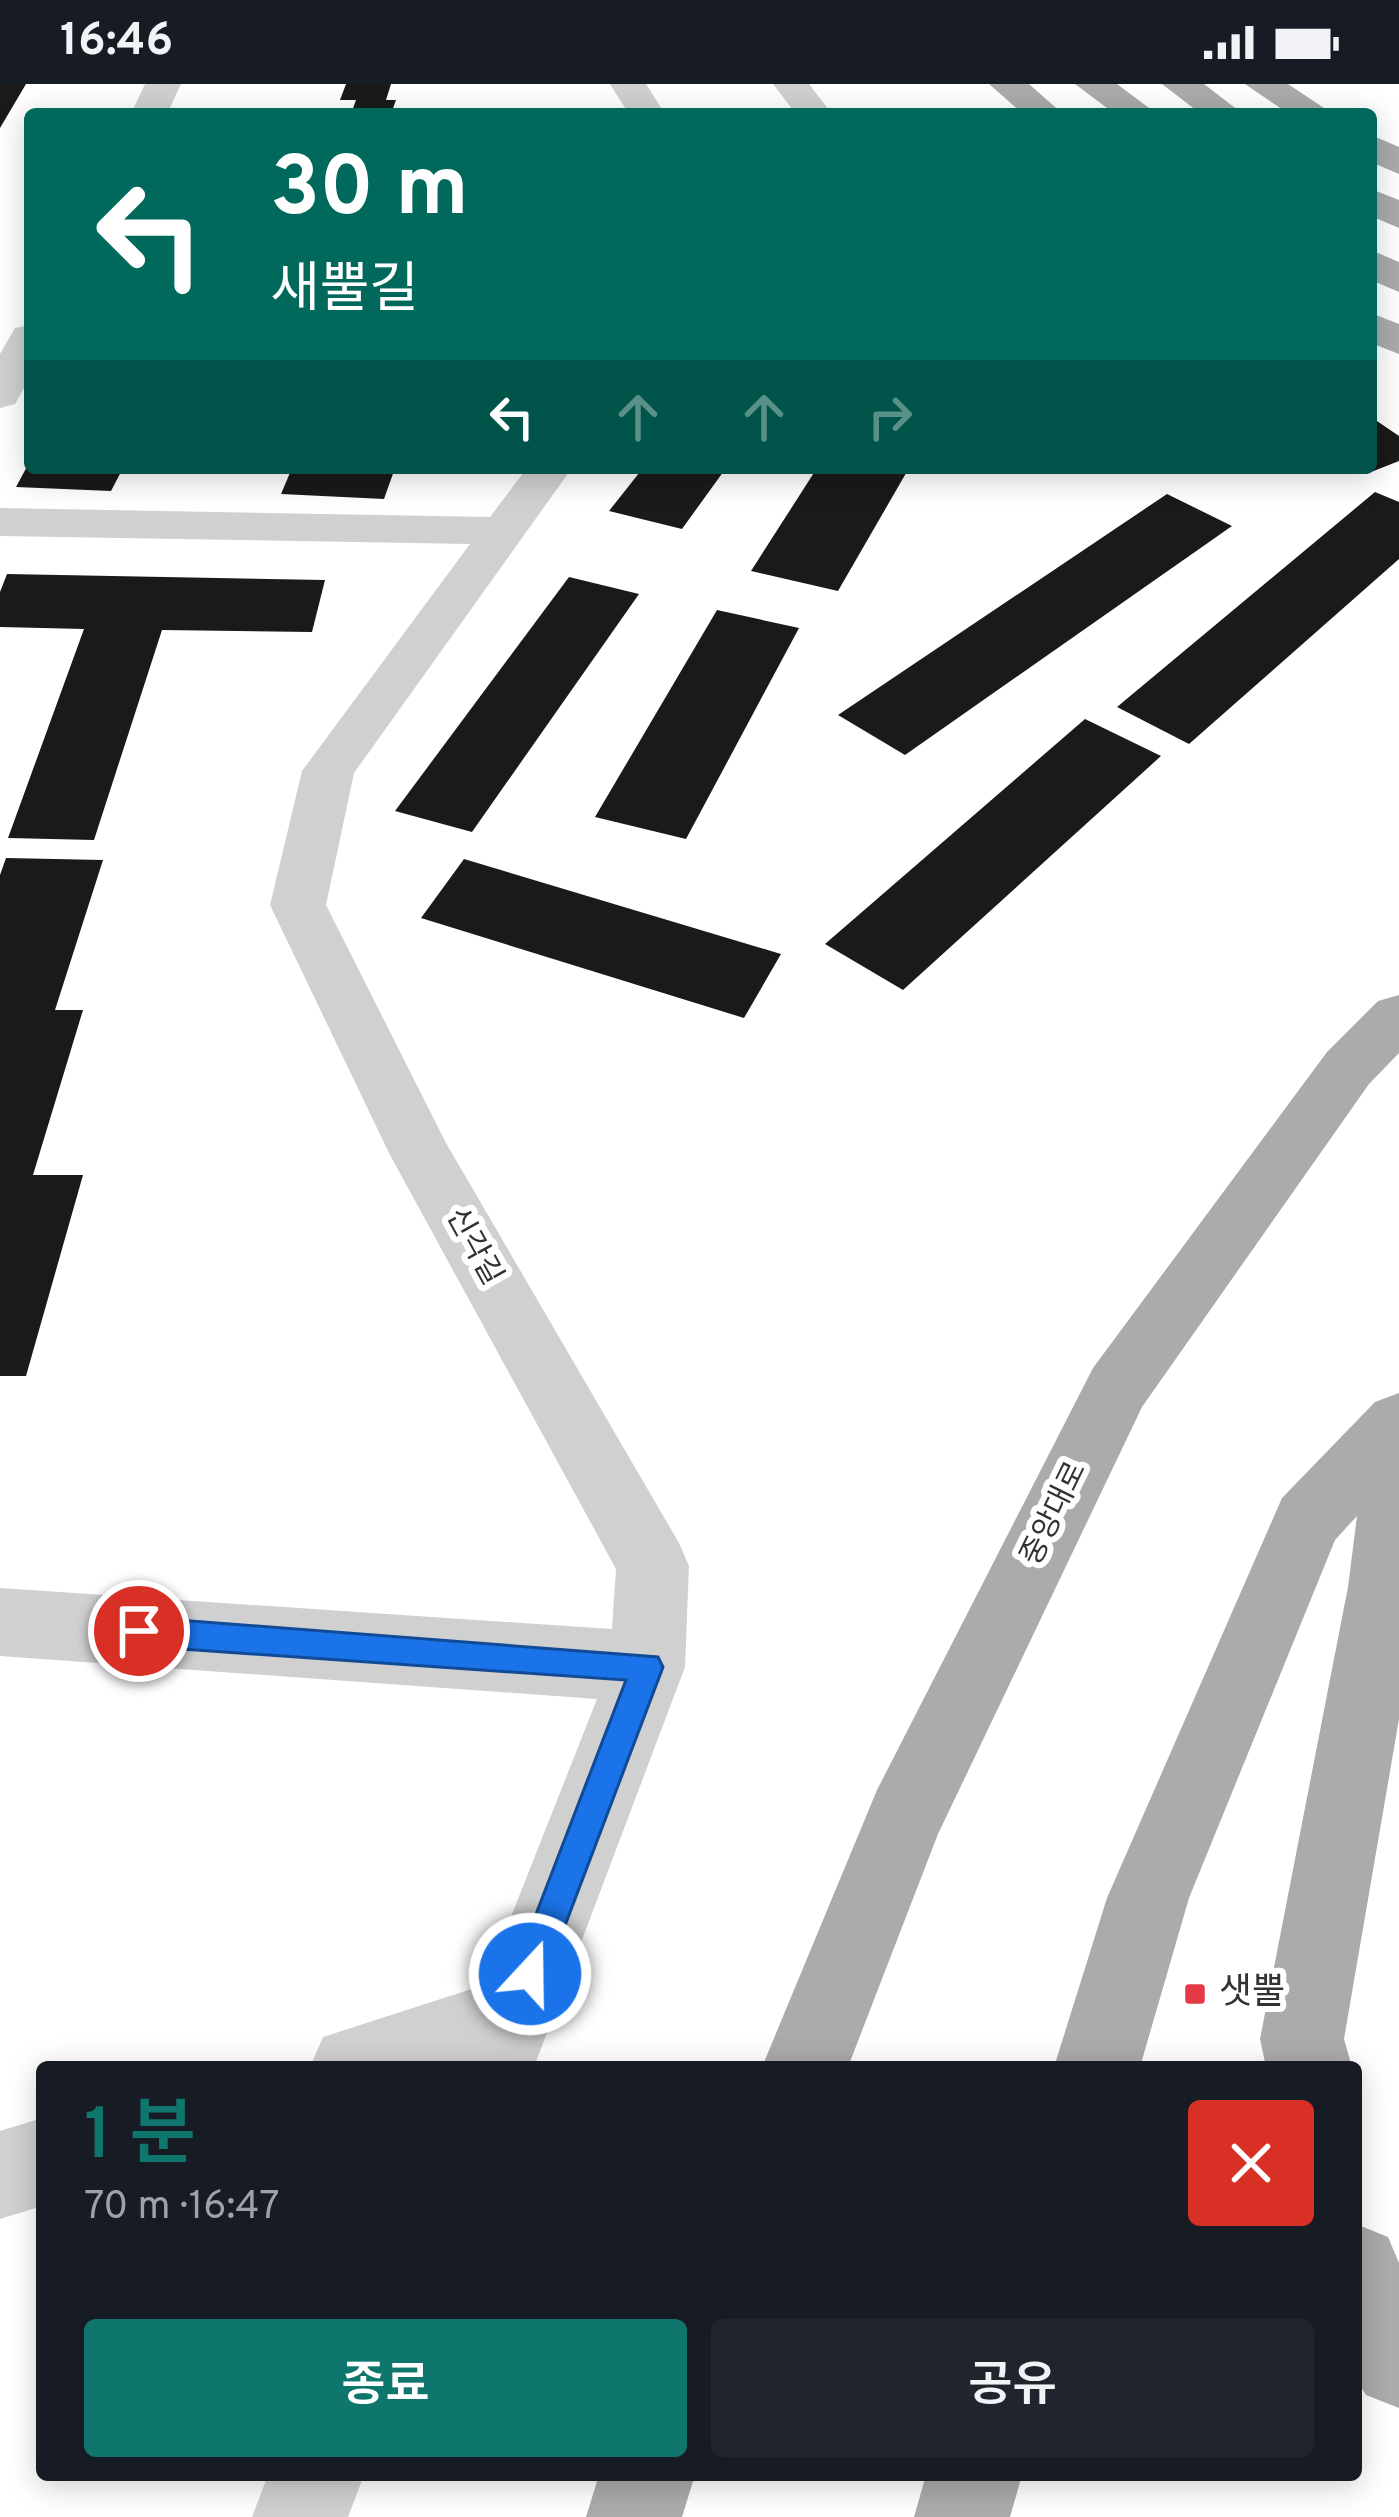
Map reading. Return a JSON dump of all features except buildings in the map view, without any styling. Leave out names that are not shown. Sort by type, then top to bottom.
[{"type":"main road","points":[[1007,84],[1037,108]]},
{"type":"main road","points":[[1094,84],[1130,108]]},
{"type":"main road","points":[[1180,84],[1216,108]]},
{"type":"main road","points":[[1263,84],[1305,108]]},
{"type":"main road","name":"중앙대로","points":[[807,2061],[904,1817],[1118,1388],[1348,1068],[1399,1016]]},
{"type":"main road","points":[[1099,2061],[1148,1898],[1307,1520],[1399,1423]]},
{"type":"main road","points":[[1308,2061],[1302,2038],[1384,1587],[1399,1459]]},
{"type":"main road","points":[[1362,2296],[1365,2309],[1399,2362]]},
{"type":"main road","points":[[634,2517],[645,2481]]},
{"type":"main road","points":[[962,2517],[972,2481]]},
{"type":"street","points":[[791,84],[809,108]]},
{"type":"street","points":[[0,395],[24,349]]},
{"type":"street","name":"신각길","points":[[501,2042],[647,1667],[653,1566],[420,1153],[298,905],[328,771],[546,474]]},
{"type":"street","points":[[0,522],[503,531]]},
{"type":"street","points":[[0,1622],[647,1667]]},
{"type":"street","points":[[389,2061],[501,2042]]},
{"type":"street","points":[[0,2175],[36,2164]]},
{"type":"street","points":[[300,2517],[314,2481]]},
{"type":"place","name":"샛뿔","points":[[1195,1994]]},
{"type":"route","points":[[139,1631],[647,1667],[530,1974]]}]
